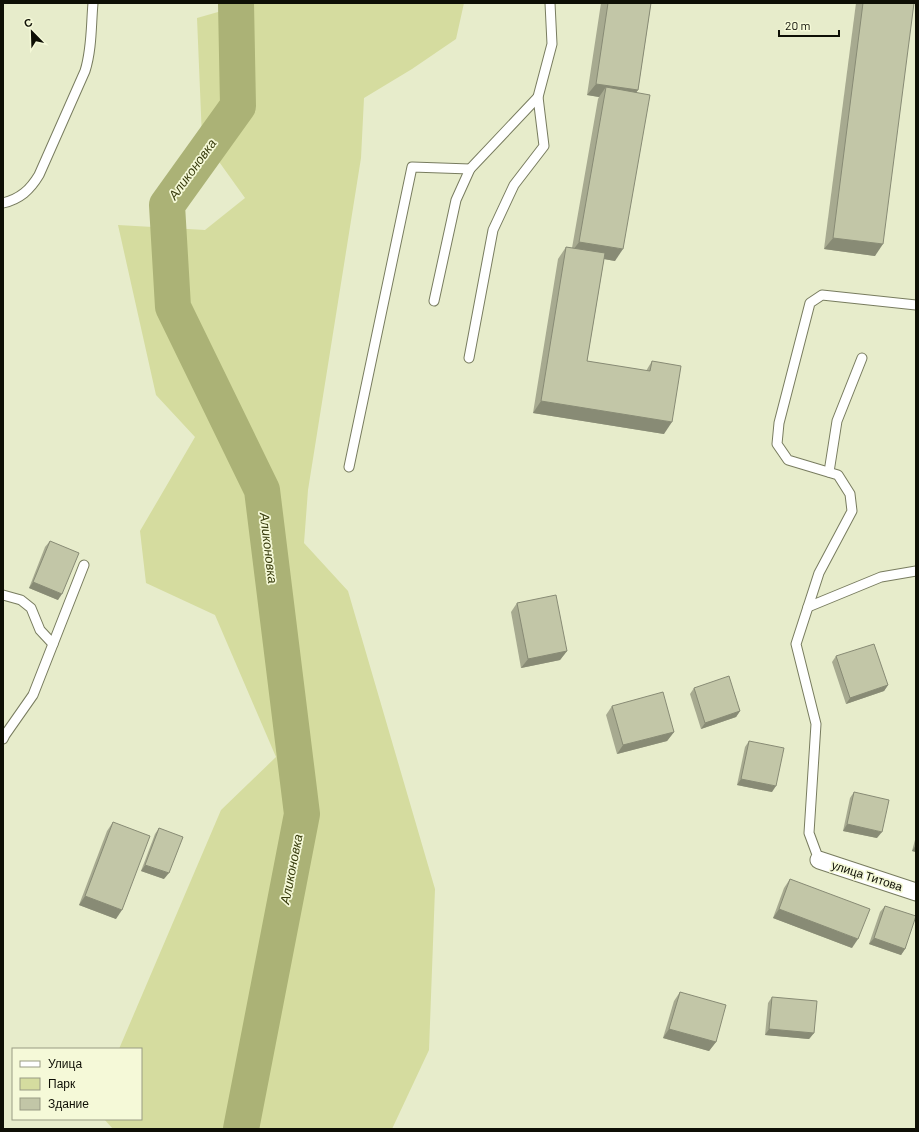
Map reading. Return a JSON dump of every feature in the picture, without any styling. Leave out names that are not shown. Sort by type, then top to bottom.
[{"type":"street","name":"улица Титова","points":[[819,860],[916,892]]},
{"type":"lane","points":[[3,203],[19,198],[27,192],[33,185],[45,161],[85,71],[90,49],[93,3]]},
{"type":"lane","points":[[469,358],[493,230],[514,185],[544,146],[538,97],[552,44],[550,3]]},
{"type":"lane","points":[[434,301],[456,200],[470,169],[538,97]]},
{"type":"lane","points":[[349,467],[412,167],[470,169]]},
{"type":"lane","points":[[819,860],[809,833],[816,724],[796,644],[819,574],[852,511],[850,494],[838,475],[788,460],[777,444],[778,422],[810,303],[822,295],[916,305]]},
{"type":"lane","points":[[829,472],[837,421],[862,358]]},
{"type":"lane","points":[[3,739],[33,695],[84,565]]},
{"type":"lane","points":[[808,607],[881,577],[916,571]]},
{"type":"lane","points":[[3,595],[21,600],[31,608],[40,630],[53,644]]},
{"type":"green space","points":[[241,3],[464,3],[456,39],[412,69],[364,98],[361,158],[308,490],[304,543],[348,591],[435,889],[429,1050],[392,1129],[113,1129],[105,1120],[142,1120],[142,1048],[119,1048],[221,810],[276,757],[215,615],[146,583],[140,531],[195,437],[156,395],[118,225],[205,230],[245,198],[202,138],[197,18],[239,6]]},
{"type":"building","points":[[608,3],[651,3],[638,90],[596,84]]},
{"type":"building","points":[[863,3],[914,3],[883,244],[833,238]]},
{"type":"building","points":[[606,87],[650,95],[623,249],[579,242]]},
{"type":"building","points":[[566,247],[605,253],[587,361],[650,371],[652,361],[681,366],[672,422],[541,401]]},
{"type":"building","points":[[50,541],[79,553],[62,594],[33,582]]},
{"type":"building","points":[[556,595],[567,651],[528,659],[517,603]]},
{"type":"building","points":[[874,644],[888,685],[850,698],[836,656]]},
{"type":"building","points":[[729,676],[740,711],[705,723],[694,688]]},
{"type":"building","points":[[663,692],[674,732],[623,745],[612,706]]},
{"type":"building","points":[[749,741],[784,748],[776,786],[741,779]]},
{"type":"building","points":[[854,792],[889,800],[882,832],[847,824]]},
{"type":"building","points":[[113,822],[150,836],[122,910],[85,896]]},
{"type":"building","points":[[159,828],[183,837],[169,873],[145,865]]},
{"type":"building","points":[[790,879],[870,909],[858,939],[779,909]]},
{"type":"building","points":[[885,906],[916,916],[905,949],[874,938]]},
{"type":"building","points":[[680,992],[726,1005],[716,1042],[669,1029]]},
{"type":"building","points":[[772,997],[817,1001],[814,1033],[769,1029]]},
{"type":"waterway","name":"Аликоновка","points":[[236,3],[238,106],[167,205],[173,307],[262,490],[302,814],[241,1129]]}]
